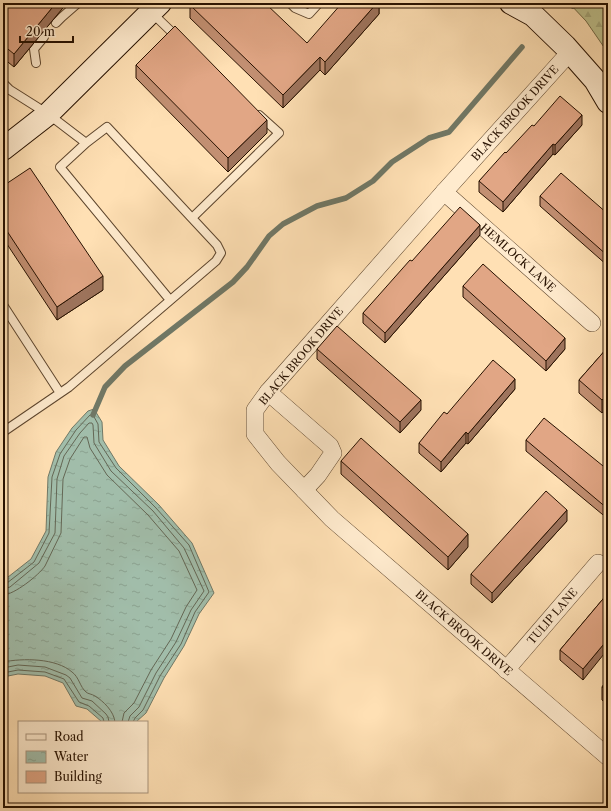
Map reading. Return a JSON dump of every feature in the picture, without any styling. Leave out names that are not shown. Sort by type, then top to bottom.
[{"type":"main road","points":[[511,3],[533,15],[570,52],[595,80],[608,102]]},
{"type":"main road","points":[[3,149],[48,114],[156,8]]},
{"type":"street","name":"BLACK BROOK DRIVE","points":[[570,52],[444,192],[268,392],[255,410],[255,434],[278,463],[332,519],[608,757]]},
{"type":"street","name":"HEMLOCK LANE","points":[[444,192],[592,323]]},
{"type":"street","points":[[268,392],[330,446],[333,453],[318,475],[304,490]]},
{"type":"street","name":"TULIP LANE","points":[[506,670],[598,562]]},
{"type":"lane","points":[[56,23],[78,3]]},
{"type":"lane","points":[[290,3],[295,8],[309,14],[319,3]]},
{"type":"lane","points":[[156,8],[186,45]]},
{"type":"lane","points":[[36,63],[34,49],[44,37]]},
{"type":"lane","points":[[3,83],[10,90],[48,114],[86,143]]},
{"type":"lane","points":[[192,218],[279,133],[256,111]]},
{"type":"lane","points":[[3,432],[69,387],[216,261],[221,253],[217,245],[107,127],[86,143],[60,167],[170,300]]},
{"type":"lane","points":[[3,305],[60,393]]},
{"type":"green space","points":[[569,3],[608,3],[608,53],[586,21]]},
{"type":"water","points":[[94,409],[102,422],[103,440],[119,466],[159,505],[192,543],[214,593],[199,614],[184,646],[164,678],[146,713],[137,721],[101,721],[87,709],[76,706],[63,683],[45,676],[18,674],[3,677],[3,581],[31,559],[46,531],[48,477],[56,452],[72,428],[88,411]]},
{"type":"building","points":[[3,3],[56,3],[14,54],[3,45]]},
{"type":"building","points":[[192,3],[265,3],[307,43],[342,3],[377,3],[325,62],[320,57],[283,95],[190,5]]},
{"type":"building","points":[[175,26],[267,120],[228,158],[136,65]]},
{"type":"building","points":[[560,96],[582,115],[555,145],[553,144],[503,202],[479,181],[532,125],[534,126]]},
{"type":"building","points":[[30,168],[103,276],[57,307],[3,225],[3,186]]},
{"type":"building","points":[[561,173],[608,214],[608,256],[540,196]]},
{"type":"building","points":[[460,207],[480,225],[385,333],[363,313]]},
{"type":"building","points":[[483,264],[565,338],[546,361],[463,286]]},
{"type":"building","points":[[337,326],[421,400],[400,422],[317,349]]},
{"type":"building","points":[[608,347],[608,394],[602,400],[579,380]]},
{"type":"building","points":[[493,360],[515,379],[468,434],[466,432],[441,462],[419,443],[444,412],[447,414]]},
{"type":"building","points":[[544,418],[608,470],[608,509],[526,440]]},
{"type":"building","points":[[361,438],[468,534],[448,557],[341,461]]},
{"type":"building","points":[[546,491],[567,510],[492,593],[471,574]]},
{"type":"building","points":[[608,593],[608,639],[583,669],[560,650]]},
{"type":"building","points":[[608,679],[608,692],[602,687]]},
{"type":"waterway","points":[[573,6],[577,3]]},
{"type":"waterway","points":[[93,415],[105,387],[125,366],[233,282],[247,267],[269,236],[283,224],[317,206],[346,198],[373,181],[392,162],[429,138],[449,132],[522,47]]}]
